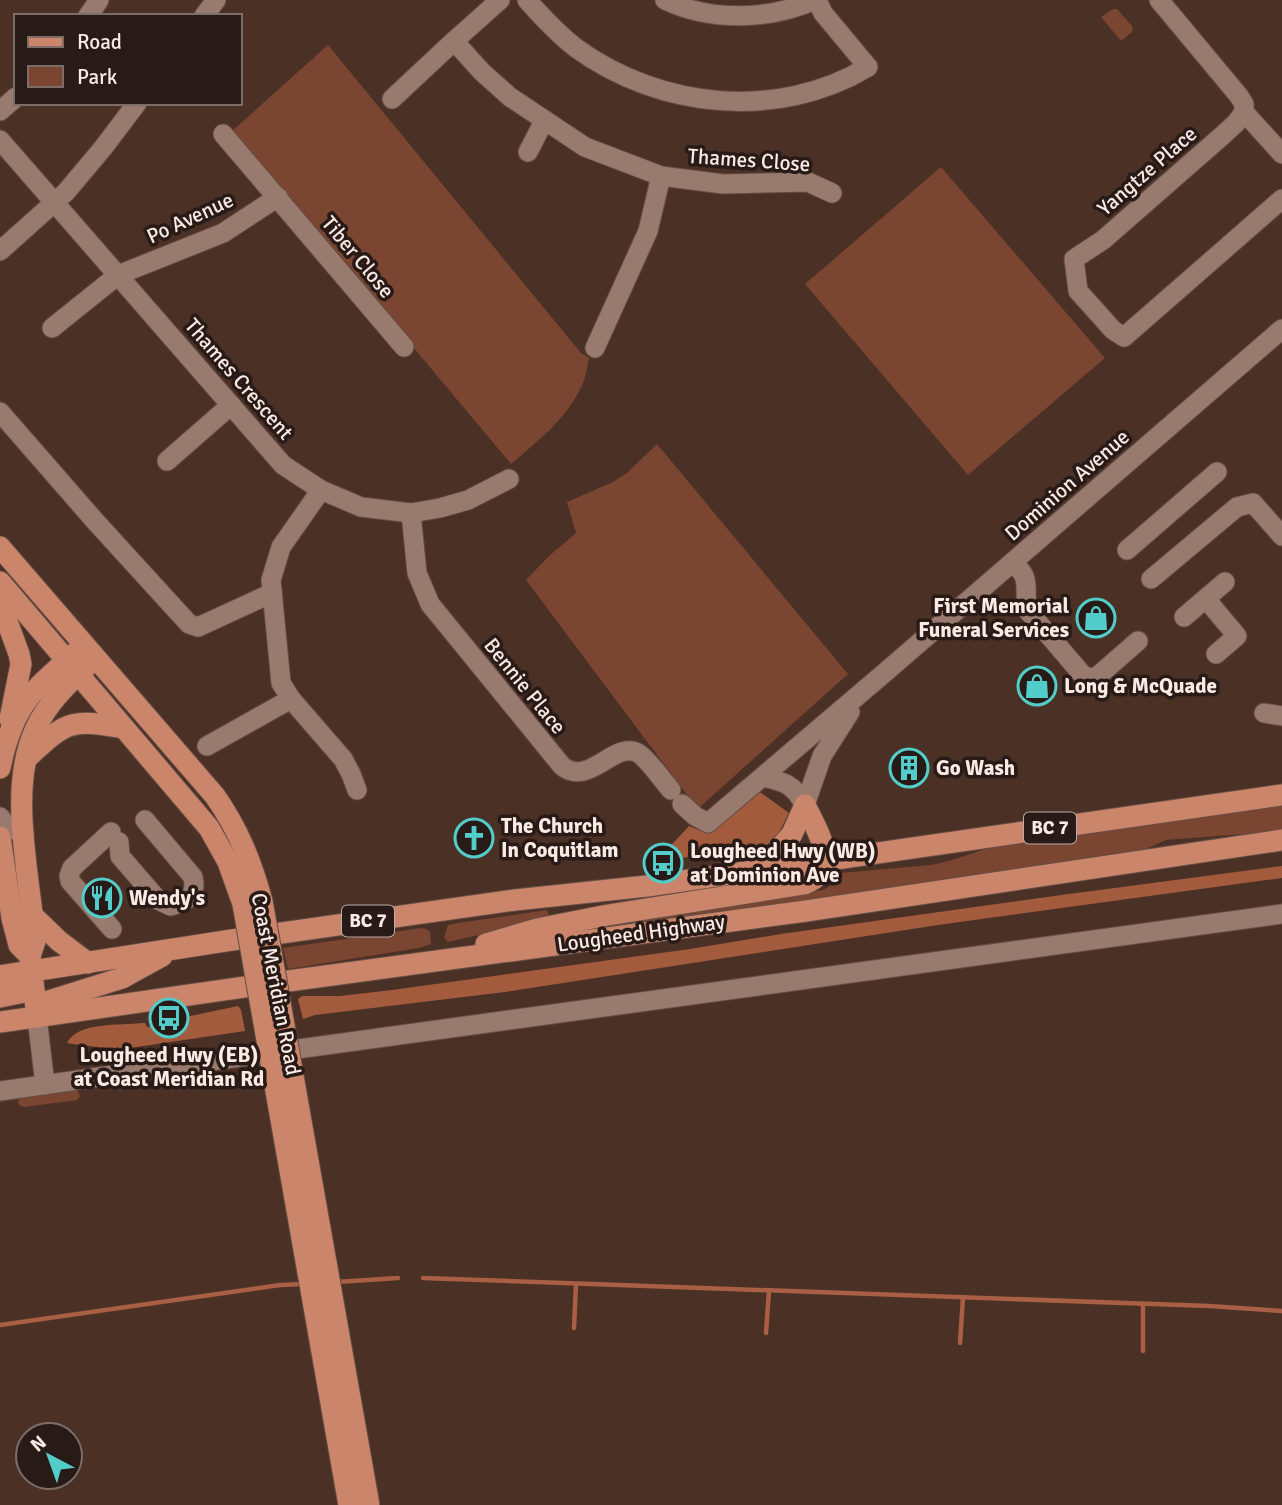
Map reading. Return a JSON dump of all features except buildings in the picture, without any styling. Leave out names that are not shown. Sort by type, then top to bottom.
[{"type":"main road","name":"Coast Meridian Road","points":[[0,547],[215,796],[243,843],[349,1505]]},
{"type":"main road","name":"Coast Meridian Road","points":[[0,582],[209,828],[253,902],[369,1505]]},
{"type":"main road","points":[[0,602],[21,664],[0,768]]},
{"type":"main road","points":[[5,745],[27,699],[38,687],[72,668],[90,651]]},
{"type":"main road","points":[[34,988],[35,941],[22,794],[32,737],[72,668]]},
{"type":"main road","points":[[27,758],[60,729],[73,724],[94,722],[124,728]]},
{"type":"main road","name":"Lougheed Highway","points":[[0,1023],[34,988],[89,963],[176,948],[515,900],[615,890],[1282,795]]},
{"type":"main road","points":[[422,964],[537,929],[812,881],[821,874],[825,860],[819,835],[805,805]]},
{"type":"main road","points":[[762,869],[792,834],[805,805]]},
{"type":"main road","name":"Lougheed Highway","points":[[0,976],[34,988],[422,964],[819,909],[1282,840]]},
{"type":"main road","points":[[1,848],[12,918],[34,988]]},
{"type":"main road","points":[[33,916],[59,941],[89,963]]},
{"type":"main road","points":[[0,938],[12,918]]},
{"type":"main road","points":[[0,997],[34,988],[122,978],[176,948]]},
{"type":"street","points":[[392,99],[500,0]]},
{"type":"street","points":[[527,0],[559,34],[607,67],[662,90],[714,101],[741,102],[800,95],[834,84],[868,67],[823,13],[816,0],[768,14],[728,16],[688,9],[665,0]]},
{"type":"street","points":[[1159,0],[1239,96],[1244,104],[1244,112],[1282,154]]},
{"type":"street","points":[[454,41],[482,72],[510,97],[585,148],[661,176],[648,231],[595,348]]},
{"type":"street","points":[[0,111],[14,99]]},
{"type":"street","points":[[0,251],[66,192],[135,105]]},
{"type":"street","name":"Yangtze Place","points":[[1244,112],[1230,129],[1123,222],[1074,259],[1078,290],[1113,330],[1124,337],[1282,199]]},
{"type":"street","points":[[528,152],[544,121]]},
{"type":"street","name":"Tiber Close","points":[[223,134],[404,347]]},
{"type":"street","name":"Thames Crescent","points":[[0,140],[284,465],[321,490],[361,507],[411,513],[468,500],[509,480]]},
{"type":"street","name":"Thames Close","points":[[661,176],[723,184],[808,182],[832,194]]},
{"type":"street","name":"Po Avenue","points":[[52,328],[118,275],[223,233],[278,197]]},
{"type":"street","name":"Dominion Avenue","points":[[708,823],[1282,329]]},
{"type":"street","points":[[167,461],[231,405]]},
{"type":"street","points":[[0,412],[189,624],[198,627],[272,593]]},
{"type":"street","points":[[1127,550],[1217,472]]},
{"type":"street","points":[[321,490],[281,547],[271,580],[281,683],[342,759],[357,790]]},
{"type":"street","points":[[1151,579],[1237,507],[1253,503],[1282,536]]},
{"type":"street","name":"Bennie Place","points":[[411,513],[417,573],[430,604],[562,766],[571,772],[580,772],[622,752],[635,751],[695,816],[708,823]]},
{"type":"street","points":[[1013,562],[1025,579],[1028,612],[1086,677],[1099,675],[1138,640]]},
{"type":"street","points":[[1184,617],[1225,582]]},
{"type":"street","points":[[1206,599],[1237,636],[1216,654]]},
{"type":"street","name":"Dominion Avenue","points":[[805,805],[822,756],[847,716],[882,676]]},
{"type":"street","points":[[207,746],[292,699]]},
{"type":"street","points":[[762,778],[779,780],[789,785],[805,805]]},
{"type":"street","points":[[0,817],[9,828],[24,834]]},
{"type":"street","points":[[112,929],[69,881],[69,876],[72,868],[115,837],[120,856],[162,904],[176,905],[183,893],[183,875],[143,822]]},
{"type":"street","points":[[0,1091],[1282,914]]},
{"type":"street","points":[[34,988],[45,1085]]},
{"type":"green space","points":[[1117,9],[1133,27],[1132,32],[1121,41],[1101,17]]},
{"type":"green space","points":[[328,45],[581,353],[589,358],[583,382],[568,408],[551,429],[511,464],[232,131]]},
{"type":"green space","points":[[941,167],[1105,358],[968,475],[805,284]]},
{"type":"green space","points":[[657,444],[848,674],[701,806],[693,803],[526,580],[576,533],[567,502],[627,473]]},
{"type":"green space","points":[[1282,804],[1282,829],[1270,832],[1166,840],[1132,855],[569,935],[595,923],[823,890],[832,885],[840,873],[931,865],[999,845]]},
{"type":"green space","points":[[547,910],[549,917],[544,920],[448,942],[444,938],[448,925]]},
{"type":"green space","points":[[421,928],[430,932],[431,944],[288,969],[283,948]]},
{"type":"green space","points":[[77,1090],[80,1096],[77,1100],[24,1107],[18,1102],[20,1098]]},
{"type":"shaded area","points":[[757,790],[789,813],[777,836],[764,849],[732,855],[671,859],[670,854],[662,855],[689,826],[704,832],[710,831]]},
{"type":"shaded area","points":[[1282,866],[1282,878],[938,925],[505,992],[315,1015],[303,1019],[298,999],[302,996],[340,996],[392,990]]},
{"type":"shaded area","points":[[238,1006],[245,1031],[123,1049],[67,1043],[72,1036],[90,1028],[142,1023],[147,1027],[176,1023],[176,1019]]},
{"type":"waterway","points":[[337,1282],[398,1278]]},
{"type":"waterway","points":[[423,1278],[1209,1306],[1282,1311]]},
{"type":"waterway","points":[[0,1325],[280,1285],[304,1284]]},
{"type":"waterway","points":[[574,1328],[576,1284]]},
{"type":"waterway","points":[[766,1333],[769,1290]]},
{"type":"waterway","points":[[960,1343],[963,1297]]},
{"type":"waterway","points":[[1143,1304],[1143,1351]]},
{"type":"place","name":"First Memorial Funeral Services","points":[[1096,618]]},
{"type":"place","name":"Long & McQuade","points":[[1037,686]]},
{"type":"place","name":"Go Wash","points":[[909,768]]},
{"type":"place","name":"The Church In Coquitlam","points":[[474,838]]},
{"type":"place","name":"Lougheed Hwy (WB) at Dominion Ave","points":[[663,863]]},
{"type":"place","name":"Wendy's","points":[[102,898]]},
{"type":"place","name":"Lougheed Hwy (EB) at Coast Meridian Rd","points":[[169,1018]]}]
